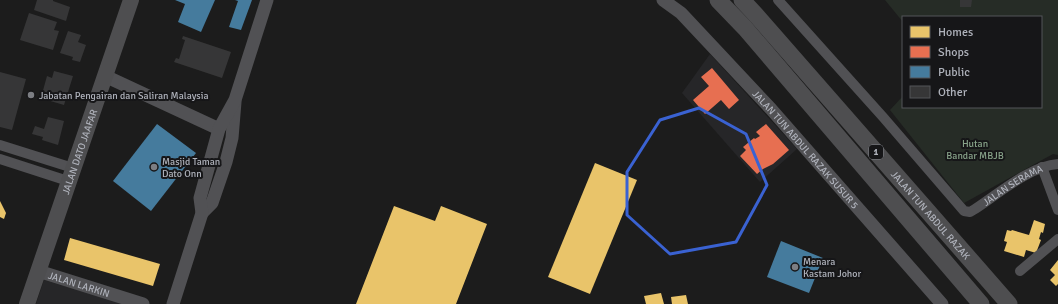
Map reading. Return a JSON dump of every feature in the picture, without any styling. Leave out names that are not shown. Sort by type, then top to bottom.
[{"type":"highway","name":"JALAN TUN ABDUL RAZAK","points":[[718,0],[745,28],[981,304]]},
{"type":"highway","name":"JALAN TUN ABDUL RAZAK","points":[[742,0],[756,14],[1009,304]]},
{"type":"main road","name":"JALAN DATO JAAFAR","points":[[27,304],[70,174],[106,76],[131,0]]},
{"type":"street","points":[[173,304],[202,213],[200,198],[219,129],[235,100],[267,0]]},
{"type":"street","name":"JALAN TUN ABDUL RAZAK SUSUR 5","points":[[664,0],[681,13],[771,109],[942,304]]},
{"type":"street","name":"JALAN SERAMA","points":[[778,0],[884,117],[964,211],[970,212],[1030,172],[1050,164],[1058,164]]},
{"type":"street","points":[[106,76],[219,129]]},
{"type":"street","points":[[202,213],[212,203],[224,168],[232,138],[235,100]]},
{"type":"street","points":[[219,129],[224,168]]},
{"type":"street","points":[[0,145],[70,174]]},
{"type":"street","points":[[0,159],[70,174]]},
{"type":"street","points":[[1042,167],[1058,210]]},
{"type":"street","points":[[1020,271],[1058,239]]},
{"type":"street","name":"JALAN LARKIN","points":[[38,271],[143,304]]},
{"type":"highlighted area","points":[[699,108],[746,134],[767,185],[736,242],[670,254],[627,215],[627,172],[660,120]]},
{"type":"shaded area","points":[[710,54],[797,149],[760,182],[682,93]]},
{"type":"shaded area","points":[[44,280],[127,304],[36,304]]},
{"type":"green space","name":"Hutan Bandar MBJB","points":[[885,0],[1058,0],[1058,155],[1053,154],[964,203],[890,110],[902,97],[902,108],[1042,108],[1042,16],[902,16],[902,21]]},
{"type":"building: Homes","points":[[595,163],[637,180],[590,294],[548,277]]},
{"type":"building: Homes","points":[[0,201],[6,213],[4,219],[0,217]]},
{"type":"building: Homes","points":[[394,206],[435,221],[441,206],[487,224],[456,304],[356,304]]},
{"type":"building: Homes","points":[[1034,220],[1045,224],[1043,233],[1041,232],[1039,239],[1041,240],[1036,253],[1026,250],[1024,257],[1004,251],[1007,242],[1004,241],[1007,230],[1029,235]]},
{"type":"building: Homes","points":[[70,238],[160,264],[153,286],[64,260]]},
{"type":"building: Homes","points":[[1058,260],[1058,284],[1056,286],[1050,280],[1055,275],[1050,270]]},
{"type":"building: Homes","points":[[661,293],[664,304],[646,304],[644,296]]},
{"type":"building: Homes","points":[[686,295],[688,304],[672,304],[671,297]]},
{"type":"building: Shops","points":[[712,68],[739,100],[729,109],[721,100],[705,114],[693,100],[709,86],[701,77]]},
{"type":"building: Shops","points":[[766,124],[789,150],[773,164],[757,174],[740,156],[746,150],[743,147],[754,138],[755,139],[760,136],[756,132]]},
{"type":"building: Public","points":[[175,0],[215,0],[201,32],[178,22],[185,4]]},
{"type":"building: Public","points":[[235,0],[252,0],[241,30],[229,27],[238,1]]},
{"type":"building: Public","name":"Masjid Taman Dato Onn","points":[[157,124],[196,153],[151,211],[113,181]]},
{"type":"building: Public","name":"Menara Kastam Johor","points":[[781,241],[823,258],[809,293],[767,277]]},
{"type":"building: Other","points":[[37,0],[53,0],[70,7],[66,21],[34,10]]},
{"type":"building: Other","points":[[960,0],[972,0],[971,7],[960,7]]},
{"type":"building: Other","points":[[29,13],[57,22],[54,30],[59,31],[53,50],[20,40]]},
{"type":"building: Other","points":[[68,31],[81,35],[78,42],[86,45],[80,62],[72,60],[73,57],[60,53]]},
{"type":"building: Other","points":[[183,36],[231,52],[222,78],[174,62],[176,58],[179,59],[185,40],[182,39]]},
{"type":"building: Other","points":[[54,71],[73,76],[64,105],[47,100],[48,96],[42,94],[47,76],[52,78]]},
{"type":"building: Other","points":[[0,72],[26,79],[12,130],[0,127]]},
{"type":"building: Other","points":[[48,117],[64,121],[58,145],[42,140],[43,137],[32,134],[35,126],[44,129]]},
{"type":"place","name":"Jabatan Pengairan dan Saliran Malaysia","points":[[31,95]]},
{"type":"place","name":"Masjid Taman Dato Onn","points":[[154,167]]},
{"type":"place","name":"Menara Kastam Johor","points":[[795,267]]}]
